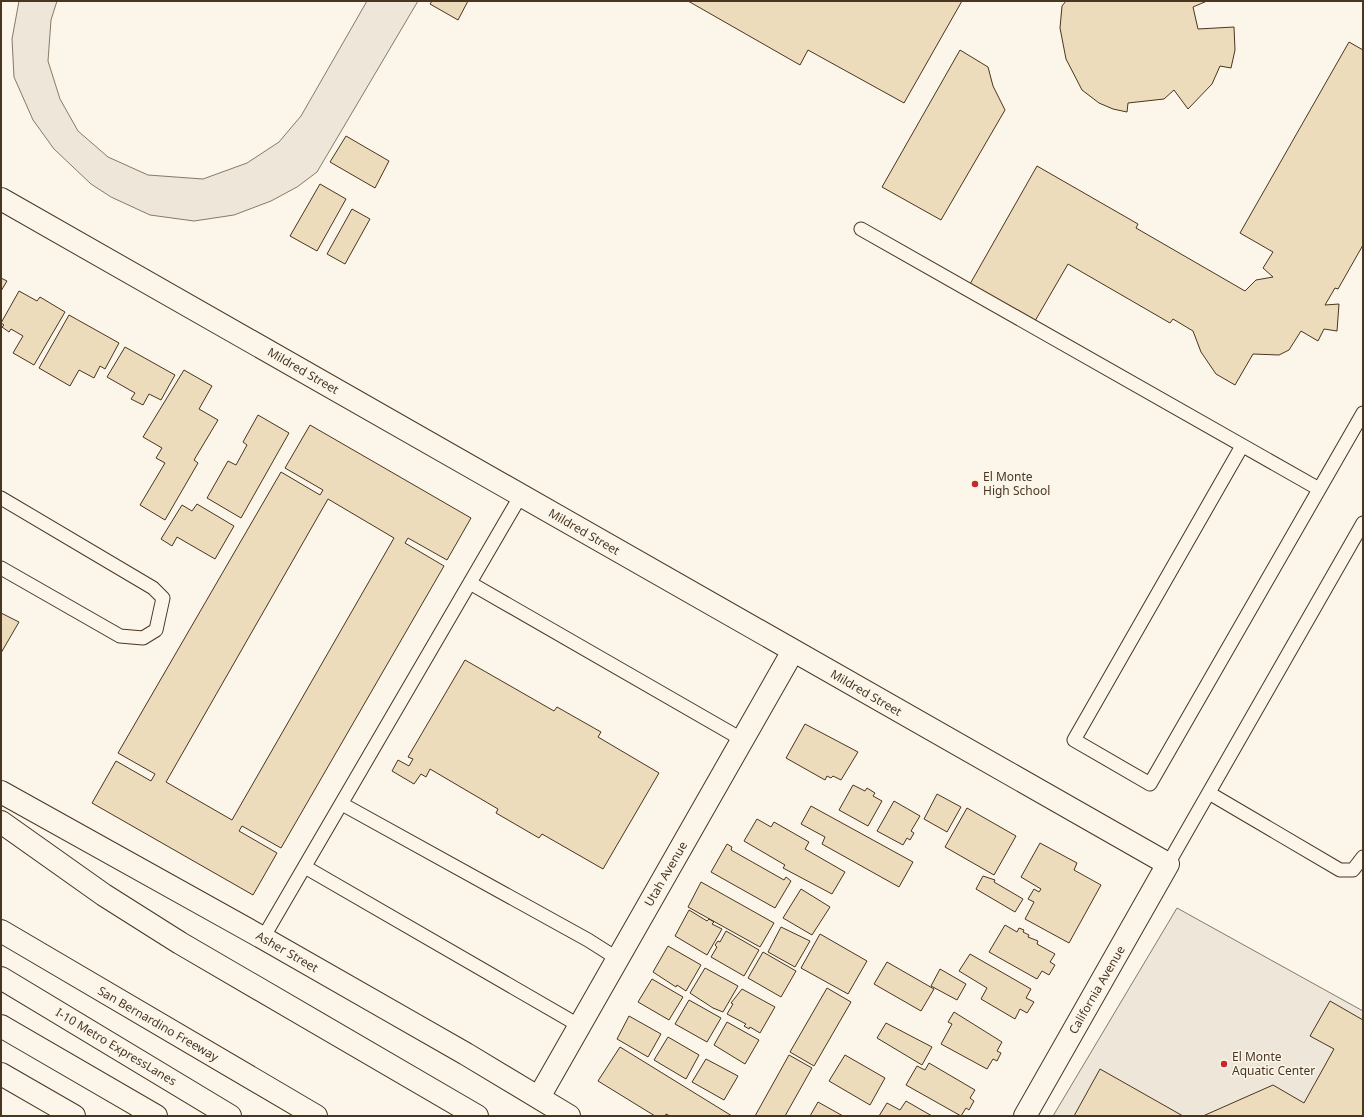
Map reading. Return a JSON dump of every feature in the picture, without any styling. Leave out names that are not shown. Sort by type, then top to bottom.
[{"type":"main road","name":"Mildred Street","points":[[1,200],[1168,864]]},
{"type":"main road","name":"Utah Avenue","points":[[539,1097],[793,652]]},
{"type":"main road","name":"Asher Street","points":[[1,792],[264,938],[539,1097],[569,1116]]},
{"type":"main road","points":[[1,822],[104,895],[180,944],[477,1116]]},
{"type":"main road","name":"California Avenue","points":[[1025,1116],[1168,864]]},
{"type":"main road","name":"San Bernardino Freeway","points":[[1,932],[316,1116]]},
{"type":"main road","name":"I-10 Metro ExpressLanes","points":[[1,978],[230,1116]]},
{"type":"main road","points":[[1,1026],[156,1116]]},
{"type":"main road","points":[[1,1074],[74,1116]]},
{"type":"lane","points":[[861,229],[1319,489]]},
{"type":"lane","points":[[1242,446],[1074,740],[1150,784],[1363,413]]},
{"type":"lane","points":[[264,938],[521,495]]},
{"type":"lane","points":[[1,498],[153,588],[163,598],[156,630],[143,638],[120,636],[1,568]]},
{"type":"lane","points":[[1168,864],[1363,523]]},
{"type":"lane","points":[[470,583],[743,740]]},
{"type":"lane","points":[[1209,793],[1340,870],[1353,870],[1363,857]]},
{"type":"lane","points":[[342,804],[588,940],[618,959]]},
{"type":"lane","points":[[305,867],[580,1026]]},
{"type":"shaded area","points":[[19,1],[57,1],[51,20],[48,61],[60,99],[78,131],[108,157],[148,175],[203,179],[247,163],[279,142],[301,116],[367,1],[418,1],[317,172],[297,187],[271,201],[234,215],[194,221],[150,215],[111,197],[91,184],[54,149],[33,120],[14,77],[12,39]]},
{"type":"shaded area","name":"El Monte Aquatic Center","points":[[1177,908],[1363,1011],[1363,1116],[1053,1116]]},
{"type":"building","points":[[432,1],[468,1],[458,20],[430,4]]},
{"type":"building","points":[[688,1],[962,1],[904,103],[808,50],[800,65]]},
{"type":"building","points":[[1066,1],[1207,1],[1193,7],[1198,29],[1234,27],[1235,50],[1231,68],[1220,66],[1212,84],[1188,109],[1174,90],[1164,99],[1128,103],[1127,112],[1113,109],[1099,103],[1082,90],[1066,59],[1060,28],[1062,6]]},
{"type":"building","points":[[1349,42],[1363,50],[1363,245],[1338,289],[1335,288],[1325,305],[1339,304],[1337,331],[1324,329],[1318,341],[1301,331],[1289,350],[1279,355],[1253,354],[1235,385],[1216,374],[1201,352],[1193,331],[1173,319],[1170,323],[1068,264],[1035,321],[970,284],[1037,166],[1138,224],[1136,228],[1245,291],[1256,280],[1273,277],[1263,268],[1273,252],[1240,233]]},
{"type":"building","points":[[960,50],[988,67],[993,86],[1005,110],[941,220],[882,187]]},
{"type":"building","points":[[346,136],[389,161],[375,188],[330,162]]},
{"type":"building","points":[[320,184],[346,199],[317,251],[290,236]]},
{"type":"building","points":[[352,209],[370,219],[345,264],[327,254]]},
{"type":"building","points":[[1,278],[7,281],[1,291]]},
{"type":"building","points":[[19,291],[37,301],[40,297],[65,312],[34,365],[13,353],[23,336],[11,329],[9,332],[2,327],[4,325],[1,323]]},
{"type":"building","points":[[69,315],[119,343],[105,369],[100,366],[94,378],[79,370],[70,386],[39,368]]},
{"type":"building","points":[[125,347],[175,375],[161,400],[149,394],[143,405],[131,399],[135,393],[107,377]]},
{"type":"building","points":[[184,370],[212,386],[199,409],[218,420],[194,460],[198,463],[165,520],[140,505],[165,463],[156,458],[162,448],[143,437]]},
{"type":"building","points":[[258,415],[289,433],[241,518],[207,498],[228,461],[236,465],[247,445],[243,442]]},
{"type":"building","points":[[310,425],[471,518],[447,560],[408,538],[405,543],[444,566],[281,848],[242,826],[239,831],[277,853],[253,895],[92,803],[116,761],[151,781],[155,774],[118,753],[281,472],[320,495],[323,490],[285,468]],"holes":[[[328,499],[394,538],[232,820],[166,782]]]},
{"type":"building","points":[[197,504],[234,526],[215,559],[177,537],[172,546],[161,539],[182,505],[192,511]]},
{"type":"building","points":[[1,613],[19,622],[1,653]]},
{"type":"building","points":[[465,660],[554,711],[557,707],[601,732],[598,737],[659,773],[603,869],[542,834],[539,838],[496,813],[498,809],[430,769],[426,777],[421,774],[414,784],[392,771],[398,760],[409,766],[413,759],[408,757]]},
{"type":"building","points":[[805,724],[858,752],[841,780],[833,776],[831,778],[827,776],[825,780],[786,758]]},
{"type":"building","points":[[853,785],[865,791],[867,788],[875,793],[873,796],[882,801],[868,826],[839,810]]},
{"type":"building","points":[[937,794],[961,807],[947,832],[924,819]]},
{"type":"building","points":[[894,801],[920,816],[911,831],[914,833],[910,840],[907,838],[903,845],[877,831]]},
{"type":"building","points":[[811,806],[913,862],[899,887],[822,844],[825,837],[801,824]]},
{"type":"building","points":[[967,808],[1016,836],[994,875],[945,847]]},
{"type":"building","points":[[757,819],[771,827],[774,822],[809,842],[805,849],[845,872],[832,894],[783,868],[785,865],[744,841]]},
{"type":"building","points":[[1040,843],[1077,863],[1074,870],[1101,885],[1069,943],[1025,919],[1034,902],[1028,899],[1034,889],[1039,892],[1041,889],[1021,877]]},
{"type":"building","points":[[727,844],[732,847],[731,850],[784,880],[786,877],[791,881],[775,908],[711,872]]},
{"type":"building","points":[[983,876],[995,880],[994,882],[1023,899],[1015,912],[976,889]]},
{"type":"building","points":[[701,882],[774,923],[760,947],[688,907]]},
{"type":"building","points":[[801,889],[830,907],[812,935],[783,918]]},
{"type":"building","points":[[689,910],[707,921],[709,919],[714,922],[712,924],[722,929],[707,955],[675,936]]},
{"type":"building","points":[[1005,925],[1017,932],[1019,928],[1024,930],[1023,932],[1029,935],[1028,937],[1038,941],[1037,944],[1055,954],[1050,962],[1055,965],[1049,975],[1042,971],[1037,979],[989,952]]},
{"type":"building","points":[[781,927],[810,941],[795,967],[768,952]]},
{"type":"building","points":[[726,931],[759,950],[744,976],[711,957],[717,947],[715,945],[718,941],[720,942]]},
{"type":"building","points":[[820,934],[867,961],[848,994],[801,968]]},
{"type":"building","points":[[668,946],[701,965],[686,991],[677,985],[676,987],[653,972]]},
{"type":"building","points":[[763,952],[796,971],[781,997],[748,978]]},
{"type":"building","points":[[970,954],[1031,989],[1026,998],[1034,1002],[1027,1013],[1020,1009],[1015,1019],[981,999],[987,988],[959,971]]},
{"type":"building","points":[[887,962],[934,989],[921,1011],[874,984]]},
{"type":"building","points":[[705,968],[738,986],[723,1012],[713,1008],[690,993]]},
{"type":"building","points":[[940,969],[966,984],[957,1000],[931,986]]},
{"type":"building","points":[[652,979],[683,997],[669,1020],[638,1002]]},
{"type":"building","points":[[827,988],[851,1002],[814,1066],[790,1052]]},
{"type":"building","points":[[742,989],[775,1007],[760,1033],[750,1027],[749,1029],[744,1026],[746,1024],[727,1014],[733,1004],[731,1003]]},
{"type":"building","points":[[689,1000],[721,1018],[707,1042],[675,1024]]},
{"type":"building","points":[[1330,1001],[1363,1020],[1363,1116],[1203,1116],[1273,1085],[1304,1103],[1334,1049],[1310,1036]]},
{"type":"building","points":[[954,1012],[1002,1042],[997,1051],[1001,1053],[997,1061],[993,1059],[987,1069],[941,1044],[952,1024],[948,1022]]},
{"type":"building","points":[[629,1016],[661,1034],[648,1057],[617,1039]]},
{"type":"building","points":[[727,1022],[759,1040],[745,1064],[714,1045]]},
{"type":"building","points":[[886,1023],[932,1047],[922,1065],[877,1038]]},
{"type":"building","points":[[668,1037],[699,1055],[686,1079],[654,1060]]},
{"type":"building","points":[[620,1047],[732,1116],[670,1116],[666,1114],[665,1116],[655,1116],[598,1081]]},
{"type":"building","points":[[789,1055],[812,1068],[785,1116],[755,1116]]},
{"type":"building","points":[[845,1055],[885,1078],[870,1105],[829,1081]]},
{"type":"building","points":[[706,1059],[738,1076],[724,1100],[692,1082]]},
{"type":"building","points":[[929,1063],[975,1090],[970,1098],[974,1101],[969,1110],[966,1108],[961,1116],[906,1085],[917,1066],[925,1070]]},
{"type":"building","points":[[1100,1069],[1183,1116],[1074,1116]]},
{"type":"building","points":[[906,1101],[932,1116],[879,1116],[887,1103],[900,1110]]},
{"type":"building","points":[[818,1102],[843,1116],[810,1116]]},
{"type":"place","name":"El Monte High School","points":[[975,484]]},
{"type":"place","name":"El Monte Aquatic Center","points":[[1224,1064]]}]
